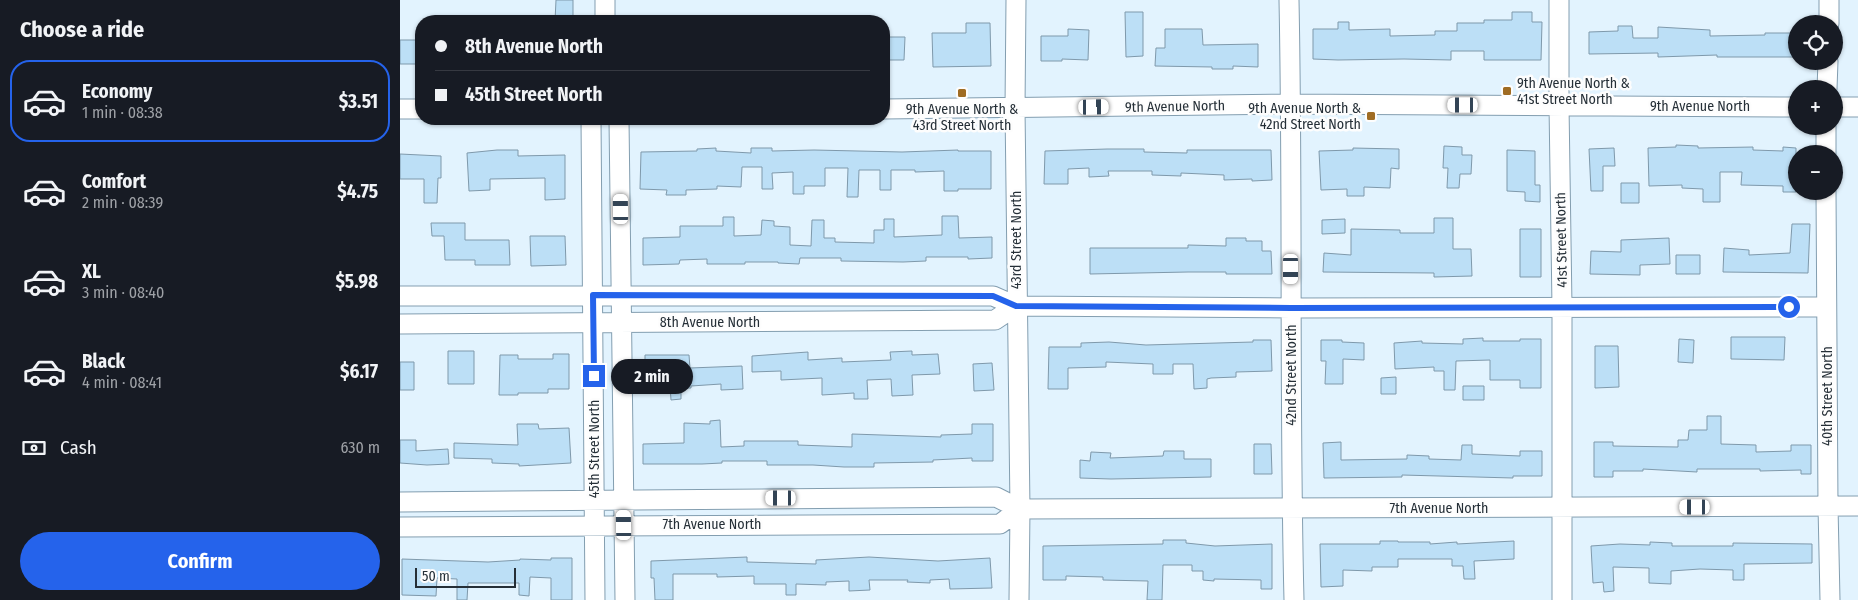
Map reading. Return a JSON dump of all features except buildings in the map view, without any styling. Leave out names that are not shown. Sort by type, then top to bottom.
[{"type":"street","points":[[605,0],[605,15]]},
{"type":"street","name":"43rd Street North","points":[[1016,0],[1015,108],[1020,509],[1019,600]]},
{"type":"street","name":"42nd Street North","points":[[1289,0],[1294,600]]},
{"type":"street","name":"41st Street North","points":[[1559,0],[1562,600]]},
{"type":"street","points":[[1829,0],[1829,15]]},
{"type":"street","name":"9th Avenue North","points":[[890,109],[1291,104],[1788,107]]},
{"type":"street","points":[[1843,107],[1858,107]]},
{"type":"street","points":[[400,109],[415,109]]},
{"type":"street","name":"45th Street North","points":[[591,125],[595,600]]},
{"type":"street","points":[[619,125],[625,600]]},
{"type":"street","name":"40th Street North","points":[[1826,200],[1830,600]]},
{"type":"street","name":"8th Avenue North","points":[[400,296],[993,296],[1016,306],[1291,308],[1826,307]]},
{"type":"street","name":"8th Avenue North","points":[[400,324],[995,320],[1016,306]]},
{"type":"street","name":"7th Avenue North","points":[[400,502],[996,497],[1020,509],[1858,506]]},
{"type":"street","name":"7th Avenue North","points":[[400,527],[1000,524],[1020,509]]},
{"type":"place","name":"9th Avenue North & 41st Street North","points":[[1507,91]]},
{"type":"place","name":"9th Avenue North & 43rd Street North","points":[[962,93]]},
{"type":"place","name":"9th Avenue North & 42nd Street North","points":[[1371,116]]},
{"type":"route","points":[[594,376],[593,295],[993,296],[1016,306],[1291,308],[1789,307]]}]
